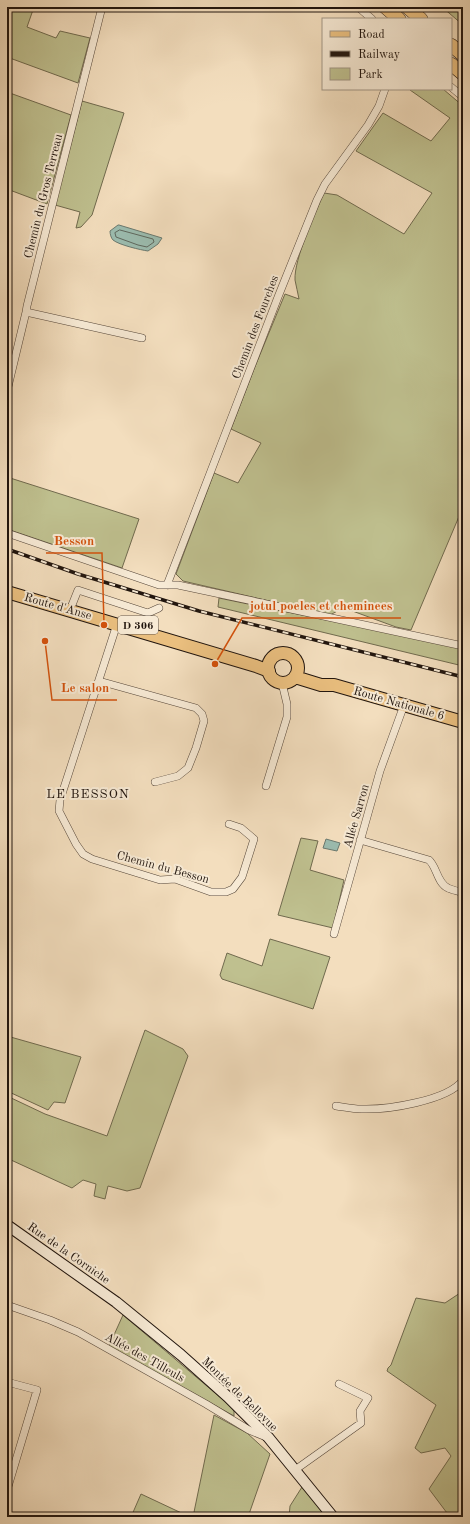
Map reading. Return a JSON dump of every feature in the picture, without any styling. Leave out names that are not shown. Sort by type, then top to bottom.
[{"type":"highway","points":[[385,7],[398,18]]},
{"type":"highway","points":[[407,7],[420,18]]},
{"type":"highway","points":[[452,46],[463,55]]},
{"type":"highway","points":[[452,65],[463,74]]},
{"type":"main road","name":"Route d'Anse","points":[[7,587],[269,667]]},
{"type":"main road","name":"Route d'Anse","points":[[7,592],[256,666],[269,667]]},
{"type":"main road","points":[[286,654],[295,659],[297,673],[287,683],[282,683],[273,680],[269,667],[276,655],[286,654]]},
{"type":"main road","name":"Route Nationale 6","points":[[297,673],[323,678],[334,685],[463,722]]},
{"type":"main road","name":"Rue de la Corniche","points":[[7,1225],[116,1302]]},
{"type":"main road","name":"Montée de Bellevue","points":[[116,1302],[181,1355],[228,1397],[268,1437],[333,1517]]},
{"type":"street","name":"Chemin du Gros Terreau","points":[[7,391],[102,7]]},
{"type":"street","points":[[358,7],[371,18]]},
{"type":"street","points":[[452,88],[463,97]]},
{"type":"street","name":"Chemin des Fourches","points":[[168,585],[278,297],[317,200],[325,184],[368,125],[379,106],[385,90]]},
{"type":"street","points":[[26,312],[142,338]]},
{"type":"street","points":[[7,533],[159,585],[178,585],[463,646]]},
{"type":"street","points":[[72,606],[78,590],[148,613],[159,608]]},
{"type":"street","name":"Chemin du Besson","points":[[117,624],[60,800],[58,811],[76,844],[83,854],[92,859],[160,880],[175,879],[211,892],[226,892],[233,888],[242,877],[254,839],[241,828],[230,824]]},
{"type":"street","points":[[99,681],[196,708],[202,714],[204,721],[188,768],[178,776],[154,782]]},
{"type":"street","points":[[266,786],[287,717],[287,704],[282,683]]},
{"type":"street","name":"Allée Sarron","points":[[334,934],[380,772],[404,705]]},
{"type":"street","points":[[360,840],[429,860],[434,864],[439,879],[446,888],[463,893]]},
{"type":"street","points":[[336,1106],[361,1109],[404,1105],[442,1096],[460,1084],[463,1080]]},
{"type":"street","name":"Allée des Tilleuls","points":[[7,1305],[50,1320],[78,1332],[249,1430],[268,1437]]},
{"type":"street","points":[[7,1382],[37,1390],[7,1490]]},
{"type":"street","points":[[294,1470],[361,1423],[360,1410],[368,1398],[339,1384]]},
{"type":"green space","points":[[7,7],[34,7],[27,27],[56,38],[60,31],[90,38],[78,83],[7,57]]},
{"type":"green space","points":[[442,7],[463,7],[463,25]]},
{"type":"green space","points":[[410,90],[444,90],[463,106],[463,507],[411,630],[396,627],[343,608],[330,615],[183,581],[176,574],[214,473],[238,483],[261,443],[231,429],[285,294],[299,299],[295,280],[298,260],[306,236],[324,193],[337,195],[404,234],[432,193],[356,151],[383,113],[431,141],[450,118]]},
{"type":"green space","points":[[7,92],[71,115],[47,204],[7,189]]},
{"type":"green space","points":[[82,101],[124,113],[92,215],[81,227],[76,228],[80,212],[55,205]]},
{"type":"green space","points":[[7,477],[139,519],[122,568],[7,529]]},
{"type":"green space","points":[[219,598],[463,649],[463,666],[218,607]]},
{"type":"green space","points":[[301,838],[318,841],[310,870],[344,880],[333,928],[278,915]]},
{"type":"green space","points":[[270,939],[330,957],[313,1009],[222,979],[220,975],[227,953],[262,966]]},
{"type":"green space","points":[[145,1030],[183,1049],[188,1056],[140,1188],[127,1191],[108,1186],[105,1199],[94,1196],[96,1184],[83,1180],[72,1188],[11,1160],[7,1161],[7,1096],[45,1114],[107,1136]]},
{"type":"green space","points":[[7,1036],[81,1057],[65,1103],[54,1102],[48,1110],[7,1091]]},
{"type":"green space","points":[[463,1291],[463,1517],[450,1517],[429,1489],[451,1456],[445,1448],[421,1453],[415,1448],[436,1405],[387,1371],[391,1365],[416,1298],[445,1303]]},
{"type":"green space","points":[[123,1315],[234,1409],[234,1416],[109,1346]]},
{"type":"green space","points":[[214,1415],[247,1433],[270,1454],[248,1517],[193,1517]]},
{"type":"green space","points":[[302,1487],[329,1517],[289,1517],[290,1506]]},
{"type":"green space","points":[[141,1494],[190,1517],[131,1517]]},
{"type":"water","points":[[118,225],[162,238],[158,244],[148,251],[130,247],[116,242],[110,235],[110,231]]},
{"type":"water","points":[[326,839],[340,843],[337,851],[323,848]]},
{"type":"railway","points":[[7,549],[78,574],[199,611],[463,677]]},
{"type":"place","name":"Besson","points":[[104,625]]},
{"type":"place","name":"Le salon","points":[[45,641]]},
{"type":"place","name":"jotul poeles et cheminees","points":[[215,664]]},
{"type":"district","name":"LE BESSON","points":[[88,793]]}]
